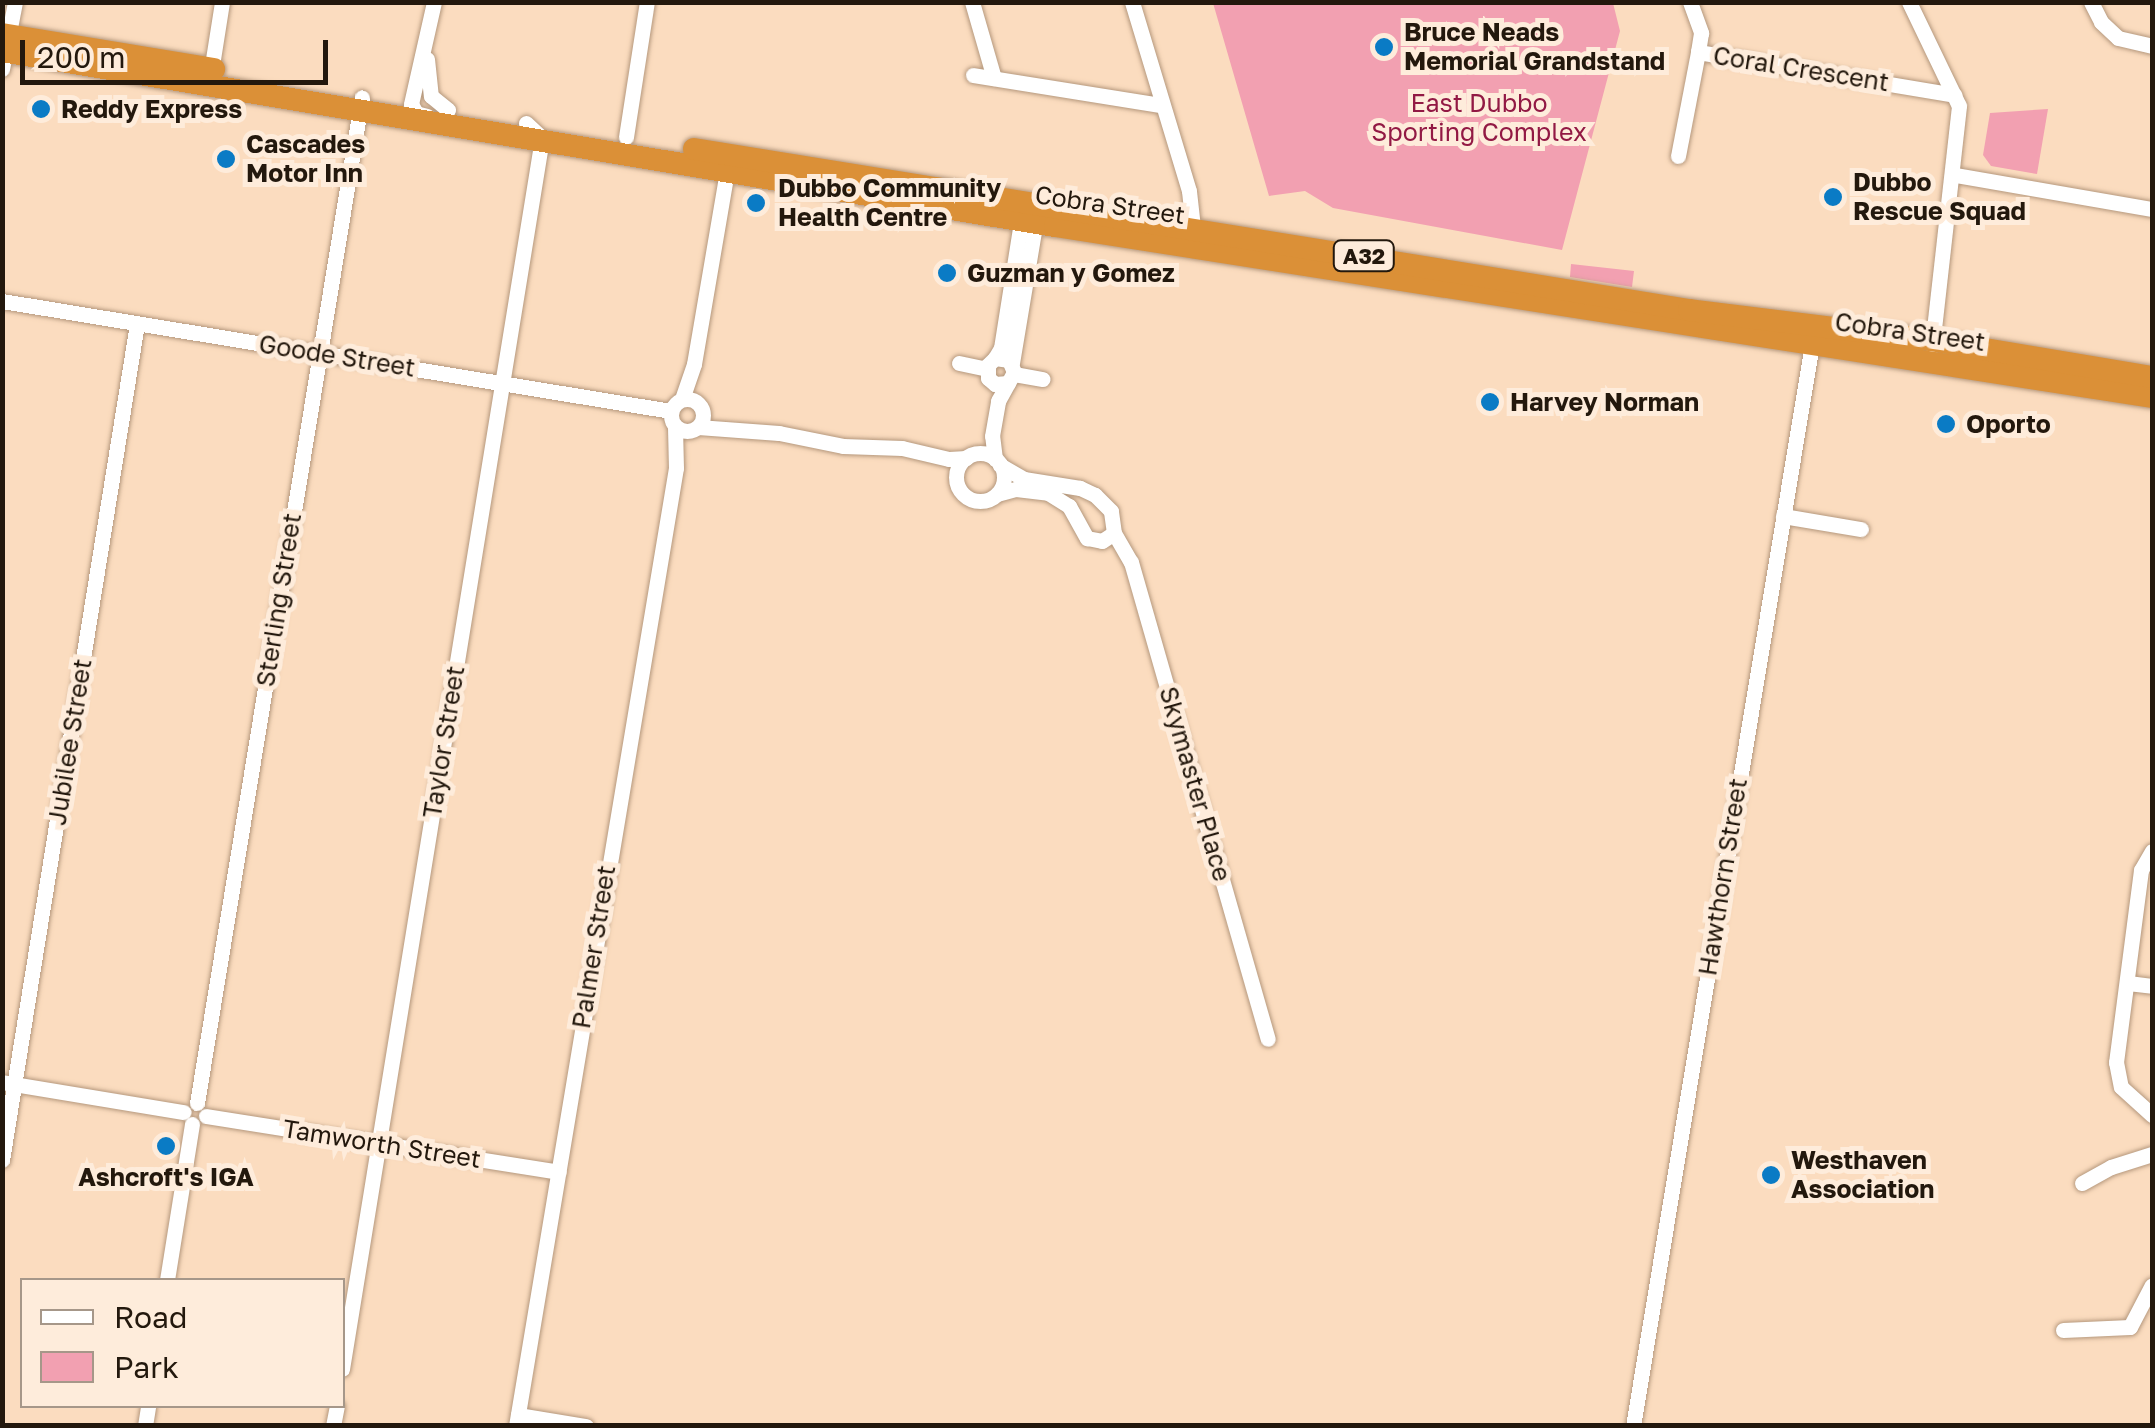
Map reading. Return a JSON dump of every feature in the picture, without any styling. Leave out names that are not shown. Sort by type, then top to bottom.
[{"type":"highway","name":"Cobra Street","points":[[5,48],[210,76],[534,130],[626,137],[696,157]]},
{"type":"highway","name":"Cobra Street","points":[[360,103],[411,104],[452,117]]},
{"type":"highway","name":"Cobra Street","points":[[534,130],[602,148],[696,157],[1030,212]]},
{"type":"highway","points":[[602,148],[616,146],[626,137]]},
{"type":"highway","points":[[696,157],[717,157],[727,172]]},
{"type":"highway","name":"Cobra Street","points":[[727,172],[1194,236],[1812,337],[2152,377]]},
{"type":"highway","name":"Cobra Street","points":[[1935,352],[2152,398]]},
{"type":"street","points":[[5,48],[15,2]]},
{"type":"street","points":[[210,76],[222,2]]},
{"type":"street","points":[[411,104],[434,2]]},
{"type":"street","points":[[626,137],[647,2]]},
{"type":"street","points":[[972,2],[994,78]]},
{"type":"street","points":[[1132,2],[1189,191],[1194,236]]},
{"type":"street","name":"Coral Crescent","points":[[1690,2],[1701,33],[1698,52],[1954,95]]},
{"type":"street","points":[[1909,2],[1954,95],[1960,126],[1935,352]]},
{"type":"street","points":[[2091,2],[2109,31],[2130,43],[2152,46]]},
{"type":"street","points":[[426,50],[431,96],[452,117]]},
{"type":"street","points":[[1678,156],[1698,52]]},
{"type":"street","points":[[972,75],[1161,105]]},
{"type":"street","name":"Sterling Street","points":[[168,1278],[360,103]]},
{"type":"street","name":"Taylor Street","points":[[345,1350],[502,382],[534,130]]},
{"type":"street","name":"Palmer Street","points":[[517,1420],[727,172]]},
{"type":"street","points":[[1955,175],[2152,209]]},
{"type":"street","points":[[957,484],[958,470],[986,428],[990,368],[1001,348],[1030,212]]},
{"type":"street","points":[[997,494],[1004,480],[993,429],[998,401],[1011,373],[1030,212]]},
{"type":"street","name":"Goode Street","points":[[2,302],[685,409]]},
{"type":"street","name":"Jubilee Street","points":[[2,1160],[8,1083],[137,324]]},
{"type":"street","name":"Hawthorn Street","points":[[1633,1426],[1812,337]]},
{"type":"street","points":[[960,363],[1044,379]]},
{"type":"street","points":[[990,368],[995,384],[1011,373]]},
{"type":"street","points":[[685,409],[829,444],[968,457],[983,454],[998,462]]},
{"type":"street","points":[[685,409],[696,428],[779,433]]},
{"type":"street","name":"Palmer Street","points":[[676,468],[703,420],[685,409]]},
{"type":"street","points":[[884,448],[936,467],[971,499],[985,500],[1016,489],[1048,493],[1069,506],[1087,538],[1102,541],[1114,532]]},
{"type":"street","name":"Skymaster Place","points":[[998,462],[1024,479],[1087,491],[1111,511],[1114,532],[1131,562],[1268,1040]]},
{"type":"street","points":[[1783,516],[1861,529]]},
{"type":"street","points":[[2152,851],[2141,870],[2118,1076],[2129,1098],[2152,1115]]},
{"type":"street","points":[[2128,982],[2152,986]]},
{"type":"street","name":"Tamworth Street","points":[[8,1083],[559,1172]]},
{"type":"street","points":[[2082,1183],[2111,1167],[2152,1154]]},
{"type":"street","points":[[2063,1330],[2136,1332],[2152,1285]]},
{"type":"street","points":[[517,1420],[586,1426]]},
{"type":"green space","name":"East Dubbo Sporting Complex","points":[[1213,3],[1613,3],[1620,31],[1562,250],[1333,208],[1305,191],[1269,196]]},
{"type":"green space","points":[[2048,109],[2037,174],[1991,166],[1983,155],[1990,113]]},
{"type":"green space","points":[[1571,264],[1634,271],[1632,287],[1570,277]]},
{"type":"place","name":"Bruce Neads Memorial Grandstand","points":[[1384,47]]},
{"type":"place","name":"Reddy Express","points":[[41,109]]},
{"type":"place","name":"Cascades Motor Inn","points":[[226,159]]},
{"type":"place","name":"Dubbo Rescue Squad","points":[[1833,197]]},
{"type":"place","name":"Dubbo Community Health Centre","points":[[756,203]]},
{"type":"place","name":"Guzman y Gomez","points":[[947,273]]},
{"type":"place","name":"Harvey Norman","points":[[1490,402]]},
{"type":"place","name":"Oporto","points":[[1946,424]]},
{"type":"place","name":"Ashcroft's IGA","points":[[166,1146]]},
{"type":"place","name":"Westhaven Association","points":[[1771,1175]]}]
